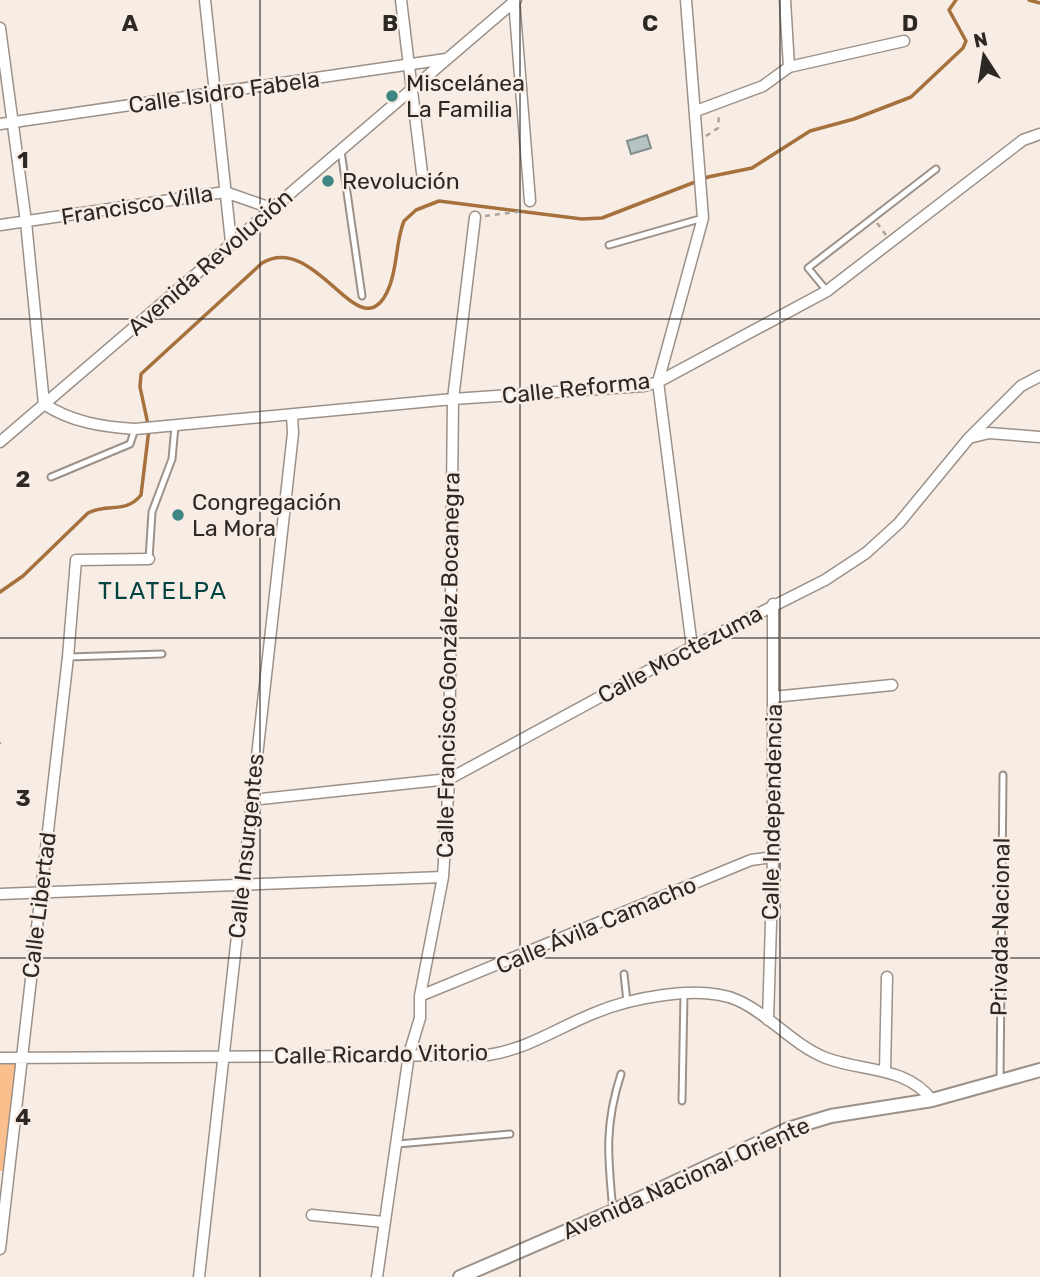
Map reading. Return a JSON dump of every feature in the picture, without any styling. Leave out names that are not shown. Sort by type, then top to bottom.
[{"type":"street","points":[[205,0],[231,242]]},
{"type":"street","points":[[401,0],[422,173]]},
{"type":"street","points":[[686,0],[704,197],[703,218],[658,382],[692,647]]},
{"type":"street","points":[[785,0],[789,67]]},
{"type":"street","points":[[514,1],[530,201]]},
{"type":"street","name":"Avenida Revolución","points":[[0,442],[514,1]]},
{"type":"street","points":[[0,28],[26,222],[44,404]]},
{"type":"street","points":[[696,111],[764,86],[789,67],[904,41]]},
{"type":"street","name":"Calle Isidro Fabela","points":[[0,124],[447,59]]},
{"type":"street","name":"Calle Reforma","points":[[44,404],[59,415],[87,423],[135,429],[453,399],[644,386],[658,382],[827,291],[1023,140],[1040,134]]},
{"type":"street","name":"Francisco Villa","points":[[0,225],[225,192],[271,208]]},
{"type":"street","name":"Calle Francisco González Bocanegra","points":[[377,1277],[409,1054],[420,1018],[420,996],[443,877],[449,779],[453,399],[475,216]]},
{"type":"street","name":"Calle Moctezuma","points":[[252,800],[449,779],[773,604],[825,580],[866,553],[899,523],[969,438],[1021,386],[1040,376]]},
{"type":"street","name":"Calle Insurgentes","points":[[199,1277],[225,1056],[292,415]]},
{"type":"street","points":[[969,438],[989,433],[1040,437]]},
{"type":"street","name":"Calle Libertad","points":[[0,1249],[68,657],[76,560],[149,559]]},
{"type":"street","name":"Calle Independencia","points":[[768,1020],[773,857],[773,604]]},
{"type":"street","points":[[773,697],[892,685]]},
{"type":"street","name":"Calle Ávila Camacho","points":[[420,996],[751,860],[773,857]]},
{"type":"street","points":[[0,894],[443,877]]},
{"type":"street","points":[[885,1071],[887,977]]},
{"type":"street","name":"Calle Ricardo Vitorio","points":[[0,1058],[507,1052],[540,1040],[593,1013],[627,1003],[684,993],[715,993],[739,1001],[826,1058],[912,1080],[923,1088],[932,1100]]},
{"type":"street","name":"Avenida Nacional Oriente","points":[[460,1277],[613,1211],[788,1129],[831,1116],[932,1100],[1040,1070]]},
{"type":"street","points":[[312,1215],[384,1222]]},
{"type":"lane","points":[[341,152],[362,296]]},
{"type":"lane","points":[[827,291],[808,268],[936,169]]},
{"type":"lane","points":[[609,245],[703,218]]},
{"type":"lane","points":[[149,559],[152,512],[172,459],[175,425]]},
{"type":"lane","points":[[51,477],[130,444],[135,429]]},
{"type":"lane","points":[[68,657],[162,654]]},
{"type":"lane","name":"Privada Nacional","points":[[1000,1080],[998,1029],[1003,775]]},
{"type":"lane","points":[[624,974],[627,1003]]},
{"type":"lane","points":[[682,1101],[684,993]]},
{"type":"lane","points":[[613,1211],[607,1140],[609,1116],[621,1074]]},
{"type":"lane","points":[[398,1144],[510,1133]]},
{"type":"path","points":[[698,142],[718,128],[720,104]]},
{"type":"path","points":[[475,216],[526,211],[530,201]]},
{"type":"path","points":[[873,218],[891,242]]},
{"type":"shaded area","points":[[19,1056],[7,1171],[0,1171],[0,1057]]},
{"type":"building","points":[[647,135],[651,148],[631,154],[627,141]]},
{"type":"waterway","points":[[0,592],[23,576],[88,513],[129,504],[141,495],[149,429],[140,387],[141,374],[262,263],[282,258],[301,263],[319,274],[350,301],[364,308],[377,306],[391,282],[404,221],[416,210],[439,201],[582,219],[602,218],[708,177],[752,168],[810,131],[854,119],[911,97],[963,48],[966,41],[949,10],[956,0]]},
{"type":"waterway","points":[[1029,0],[1040,3]]},
{"type":"place","name":"Miscelánea La Familia","points":[[392,96]]},
{"type":"place","name":"Revolución","points":[[328,181]]},
{"type":"place","name":"Congregación La Mora","points":[[178,515]]},
{"type":"district","name":"TLATELPA","points":[[163,591]]}]
